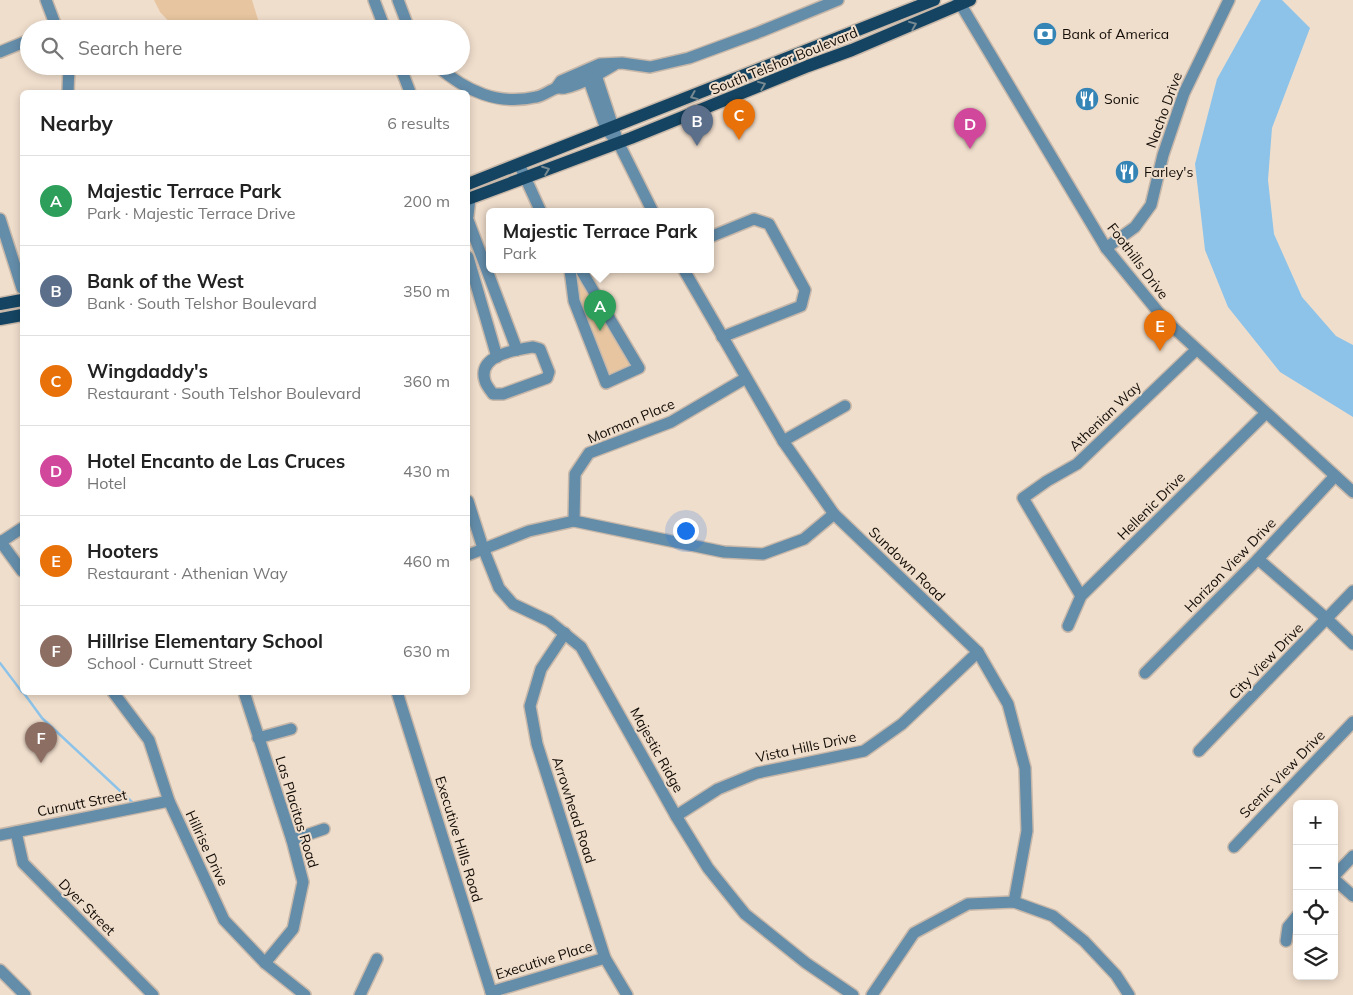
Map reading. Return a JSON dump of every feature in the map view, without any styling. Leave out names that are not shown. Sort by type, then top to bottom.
[{"type":"main road","name":"South Telshor Boulevard","points":[[470,183],[934,0]]},
{"type":"main road","name":"South Telshor Boulevard","points":[[470,199],[618,142],[963,2]]},
{"type":"main road","points":[[0,304],[20,300]]},
{"type":"main road","points":[[0,319],[20,315]]},
{"type":"street","points":[[46,0],[54,20]]},
{"type":"street","points":[[374,0],[382,20]]},
{"type":"street","points":[[398,0],[406,20]]},
{"type":"street","points":[[556,88],[561,81],[615,64],[650,67],[706,53],[838,0]]},
{"type":"street","name":"Nacho Drive","points":[[1106,248],[1135,227],[1151,205],[1163,155],[1184,93],[1229,0]]},
{"type":"street","name":"Foothills Drive","points":[[963,2],[1106,248],[1164,320],[1353,492]]},
{"type":"street","points":[[0,52],[20,44]]},
{"type":"street","points":[[599,97],[606,78],[615,64]]},
{"type":"street","points":[[448,75],[455,81],[482,94],[503,100],[522,100],[538,97],[556,88],[564,88],[591,73]]},
{"type":"street","points":[[591,73],[610,128],[651,208]]},
{"type":"street","points":[[68,90],[69,75]]},
{"type":"street","points":[[403,75],[409,90]]},
{"type":"street","points":[[571,85],[584,88],[599,97]]},
{"type":"street","points":[[519,164],[539,208]]},
{"type":"street","points":[[0,219],[20,282]]},
{"type":"street","points":[[714,235],[754,219],[769,224],[805,290],[801,306],[722,337]]},
{"type":"street","points":[[470,225],[486,268]]},
{"type":"street","points":[[470,264],[497,357]]},
{"type":"street","points":[[488,273],[517,350]]},
{"type":"street","points":[[570,273],[574,301],[606,383],[639,368],[583,273]]},
{"type":"street","name":"Sundown Road","points":[[686,273],[783,441],[834,514],[978,652],[1008,704],[1025,768],[1027,831],[1014,902]]},
{"type":"street","points":[[533,347],[540,349],[549,372],[547,378],[503,394],[493,394],[484,380],[485,366],[491,359],[517,350],[533,347]]},
{"type":"street","name":"Athenian Way","points":[[1082,596],[1023,498],[1047,481],[1077,464],[1196,350]]},
{"type":"street","name":"Morman Place","points":[[574,522],[574,474],[589,453],[671,422],[746,378]]},
{"type":"street","points":[[783,441],[845,406]]},
{"type":"street","name":"Hellenic Drive","points":[[1068,626],[1082,596],[1266,413]]},
{"type":"street","name":"Horizon View Drive","points":[[1145,673],[1258,559],[1335,476]]},
{"type":"street","name":"Majestic Ridge","points":[[470,507],[483,548],[499,588],[513,604],[549,621],[582,647],[676,816],[708,868],[746,914],[806,963],[853,995]]},
{"type":"street","points":[[470,553],[529,531],[574,522],[724,552],[764,554],[804,539],[834,514]]},
{"type":"street","points":[[20,529],[1,541],[20,568]]},
{"type":"street","points":[[1258,559],[1353,644]]},
{"type":"street","name":"City View Drive","points":[[1199,751],[1353,591]]},
{"type":"street","name":"Arrowhead Road","points":[[565,633],[541,669],[530,706],[537,744],[605,958],[627,995]]},
{"type":"street","name":"Vista Hills Drive","points":[[676,816],[718,789],[757,772],[864,751],[902,724],[978,652]]},
{"type":"street","name":"Hillrise Drive","points":[[116,695],[149,740],[169,801],[224,920],[265,963],[305,995]]},
{"type":"street","name":"Las Placitas Road","points":[[245,695],[292,840],[303,882],[293,929],[265,963]]},
{"type":"street","name":"Executive Hills Road","points":[[398,695],[492,993]]},
{"type":"street","name":"Scenic View Drive","points":[[1234,847],[1353,722]]},
{"type":"street","points":[[258,738],[292,729]]},
{"type":"street","name":"Curnutt Street","points":[[0,834],[169,801]]},
{"type":"street","points":[[292,840],[324,830]]},
{"type":"street","name":"Dyer Street","points":[[16,832],[23,863],[152,995]]},
{"type":"street","points":[[1338,873],[1353,856]]},
{"type":"street","points":[[1338,881],[1353,896]]},
{"type":"street","points":[[872,995],[914,933],[968,904],[1014,902],[1053,916],[1076,934],[1116,975],[1128,995]]},
{"type":"street","points":[[1286,940],[1288,927],[1293,921]]},
{"type":"street","name":"Executive Place","points":[[492,993],[605,958]]},
{"type":"street","points":[[360,995],[377,960]]},
{"type":"street","points":[[0,970],[25,995]]},
{"type":"shaded area","points":[[154,0],[252,0],[258,20],[168,20],[160,12]]},
{"type":"shaded area","points":[[581,274],[631,367],[607,377],[576,294],[574,277]]},
{"type":"water","points":[[1261,0],[1282,0],[1310,28],[1272,128],[1268,180],[1274,234],[1302,297],[1336,336],[1353,345],[1353,417],[1280,372],[1228,307],[1205,250],[1195,164],[1217,79]]},
{"type":"waterway","points":[[0,663],[20,689]]},
{"type":"waterway","points":[[25,695],[42,718],[132,802]]},
{"type":"place","name":"Bank of America","points":[[1045,34]]},
{"type":"place","name":"Sonic","points":[[1087,99]]},
{"type":"place","name":"Wingdaddy's","points":[[739,140]]},
{"type":"place","name":"Bank of the West","points":[[697,146]]},
{"type":"place","name":"Hotel Encanto de Las Cruces","points":[[970,149]]},
{"type":"place","name":"Farley's","points":[[1127,172]]},
{"type":"place","name":"Majestic Terrace Park","points":[[600,331]]},
{"type":"place","name":"Hooters","points":[[1160,351]]},
{"type":"place","name":"Hillrise Elementary School","points":[[41,763]]}]
